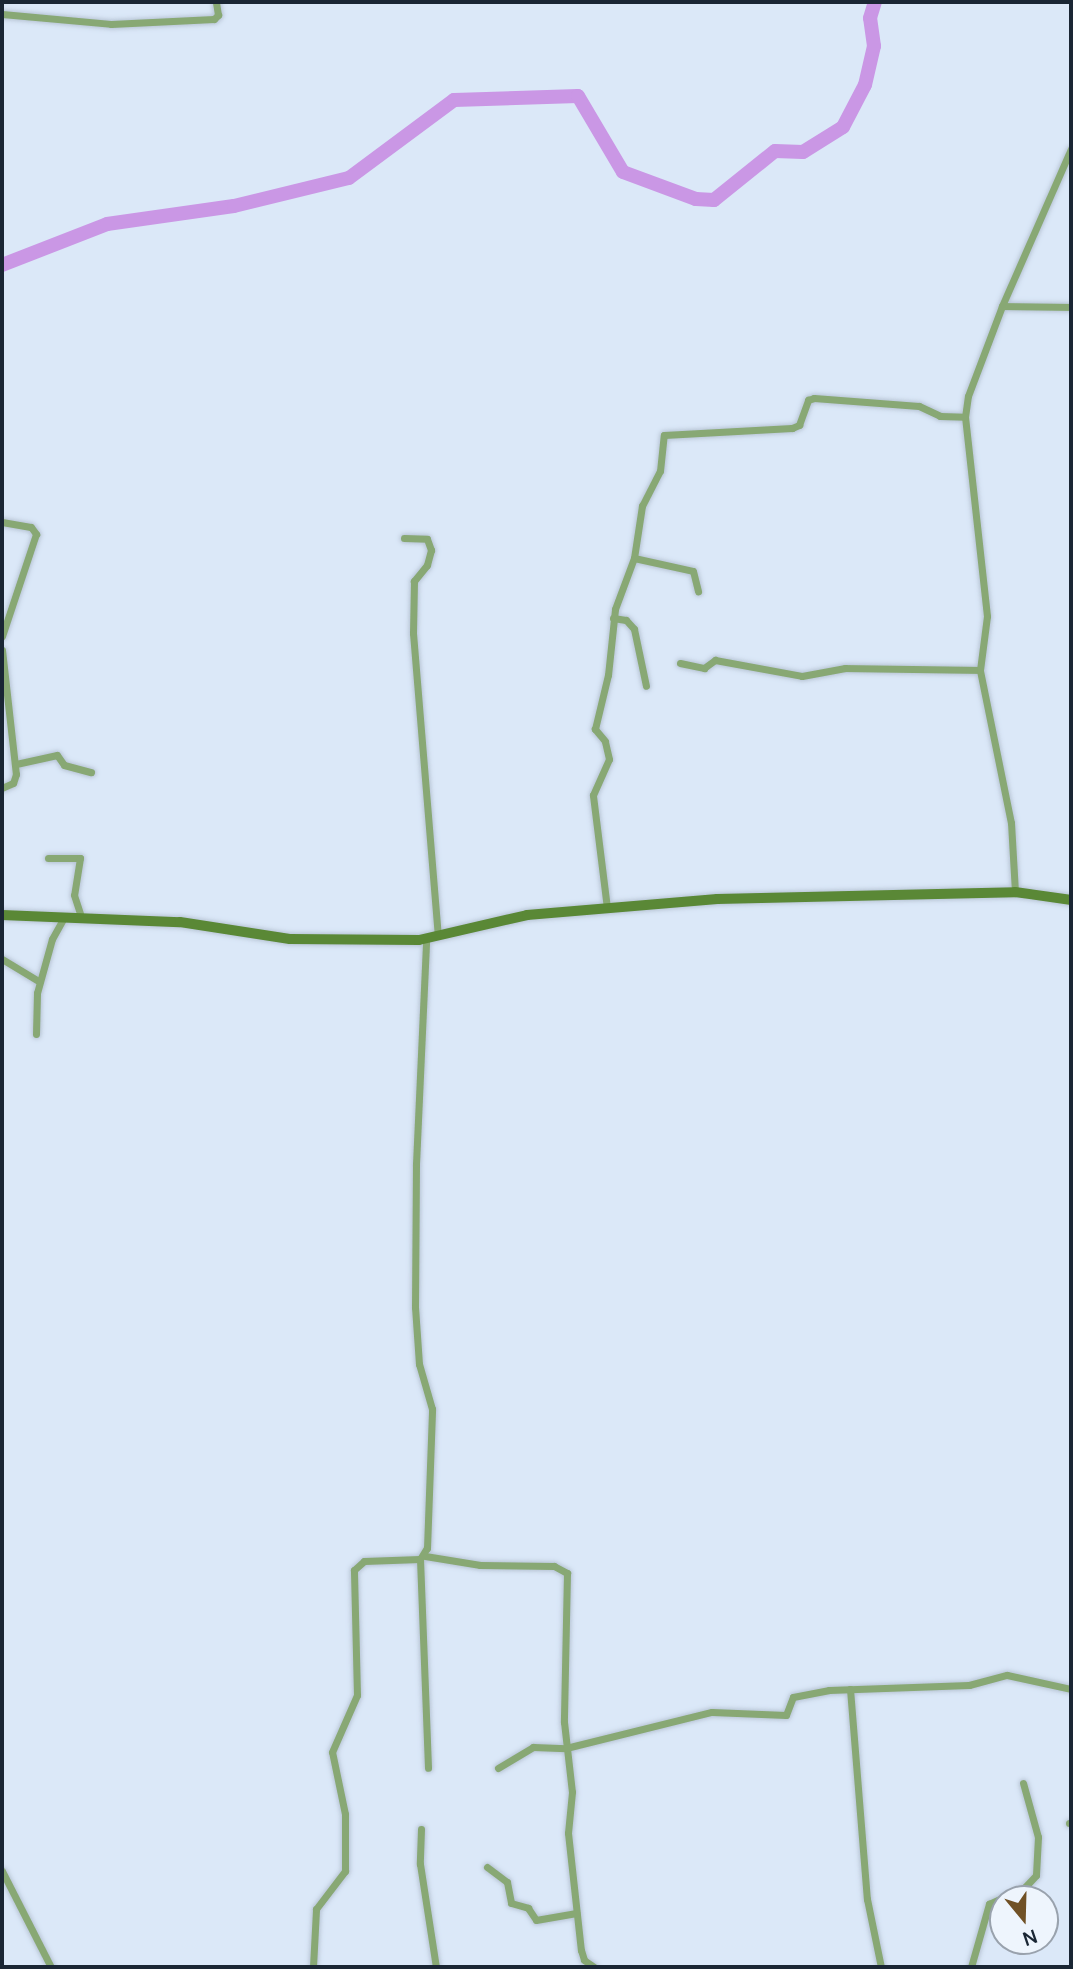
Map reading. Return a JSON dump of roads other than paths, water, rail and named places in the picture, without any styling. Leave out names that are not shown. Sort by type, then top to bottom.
[{"type":"street","points":[[2,14],[111,24],[214,19],[218,15],[216,2]]},
{"type":"street","points":[[1015,892],[1011,823],[980,670],[987,616],[965,417],[970,392],[1002,306],[1071,149]]},
{"type":"street","points":[[1002,306],[1071,307]]},
{"type":"street","points":[[607,908],[593,795],[609,760],[605,741],[595,729],[608,675],[613,618],[634,558],[640,511],[660,471],[667,432],[785,429],[799,425],[812,398],[919,406],[946,417],[965,417]]},
{"type":"street","points":[[2,522],[31,527],[36,534],[2,636]]},
{"type":"street","points":[[404,538],[427,538],[431,550],[427,565],[414,581],[413,634],[438,934]]},
{"type":"street","points":[[634,558],[693,571],[698,591]]},
{"type":"street","points":[[613,618],[626,620],[634,629],[646,685]]},
{"type":"street","points":[[2,650],[16,764],[15,779],[2,788]]},
{"type":"street","points":[[680,663],[704,668],[713,660],[722,660],[802,676],[845,668],[980,670]]},
{"type":"street","points":[[16,764],[57,755],[64,765],[91,772]]},
{"type":"street","points":[[48,858],[80,858],[74,895],[81,916]]},
{"type":"street","points":[[2,915],[81,916],[180,922],[289,939],[426,940],[438,934],[527,915],[717,900],[1015,892],[1071,900]]},
{"type":"street","points":[[36,1034],[40,982],[65,916]]},
{"type":"street","points":[[426,940],[416,1164],[415,1307],[419,1364],[432,1409],[423,1557],[428,1768]]},
{"type":"street","points":[[2,959],[40,982]]},
{"type":"street","points":[[313,1967],[316,1909],[345,1871],[345,1814],[332,1752],[357,1695],[354,1570],[364,1561],[423,1557],[480,1564],[554,1566],[566,1573],[566,1748],[572,1792],[568,1833],[584,1960],[594,1967]]},
{"type":"street","points":[[498,1768],[533,1747],[566,1748],[716,1711],[786,1715],[795,1696],[850,1689],[956,1686],[1007,1675],[1071,1689]]},
{"type":"street","points":[[850,1689],[867,1904],[881,1967]]},
{"type":"street","points":[[971,1967],[989,1905],[1025,1887],[1036,1875],[1038,1837],[1023,1783]]},
{"type":"street","points":[[421,1829],[420,1864],[436,1967]]},
{"type":"street","points":[[487,1867],[507,1882],[511,1903],[528,1908],[536,1920],[576,1913]]},
{"type":"street","points":[[2,1871],[51,1967]]},
{"type":"waterway","points":[[2,265],[107,224],[234,206],[349,178],[454,100],[578,96],[623,172],[696,199],[714,200],[775,151],[803,152],[843,127],[865,85],[874,46],[870,18],[875,2]]}]
